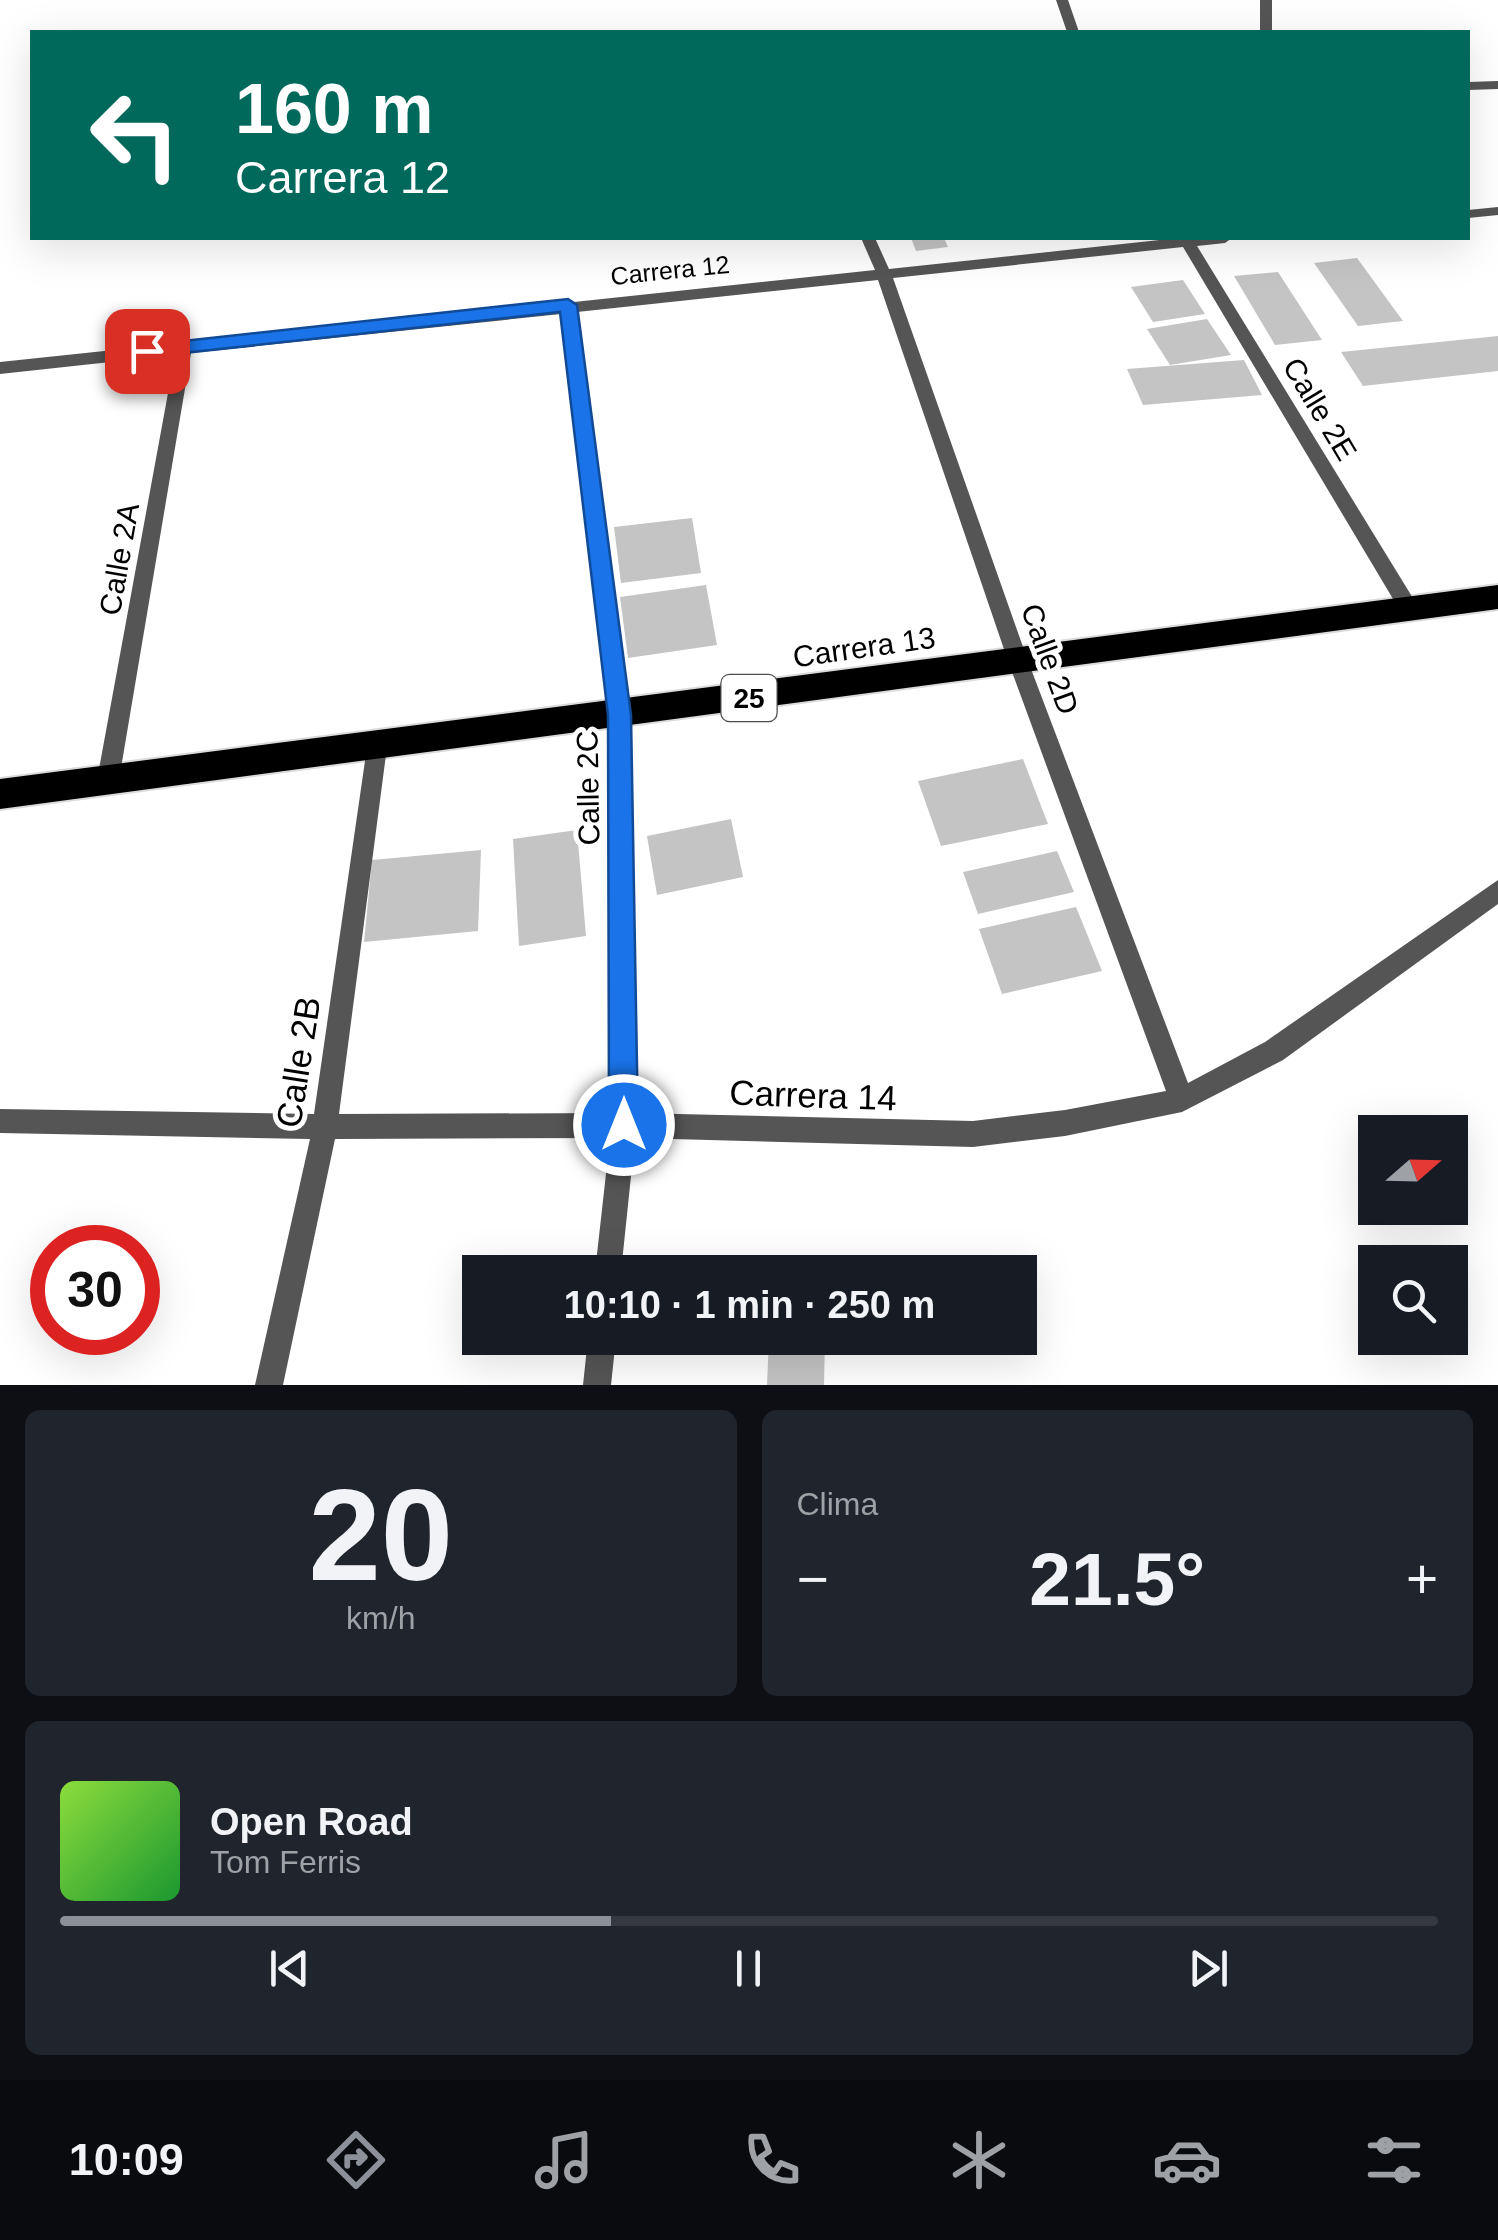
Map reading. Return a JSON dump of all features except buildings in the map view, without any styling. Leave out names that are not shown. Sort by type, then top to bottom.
[{"type":"highway","name":"Carrera 13","points":[[0,794],[1498,597]]},
{"type":"street","points":[[1062,0],[1072,30]]},
{"type":"street","points":[[1266,0],[1266,30]]},
{"type":"street","points":[[1470,86],[1498,84]]},
{"type":"street","points":[[1470,214],[1498,211]]},
{"type":"street","name":"Calle 2D","points":[[869,240],[1018,661],[1182,1100]]},
{"type":"street","name":"Carrera 12","points":[[0,368],[1177,240]]},
{"type":"street","name":"Calle 2E","points":[[1187,240],[1409,608]]},
{"type":"street","name":"Calle 2C","points":[[568,305],[619,715],[624,1125],[610,1255]]},
{"type":"street","name":"Calle 2A","points":[[108,780],[184,347]]},
{"type":"street","name":"Calle 2B","points":[[269,1385],[325,1127],[377,747]]},
{"type":"street","name":"Carrera 14","points":[[0,1121],[325,1127],[624,1125],[973,1134],[1064,1123],[1182,1100],[1274,1051],[1498,891]]},
{"type":"street","points":[[597,1385],[600,1355]]},
{"type":"route","points":[[147,351],[568,305],[619,715],[624,1125]]}]
